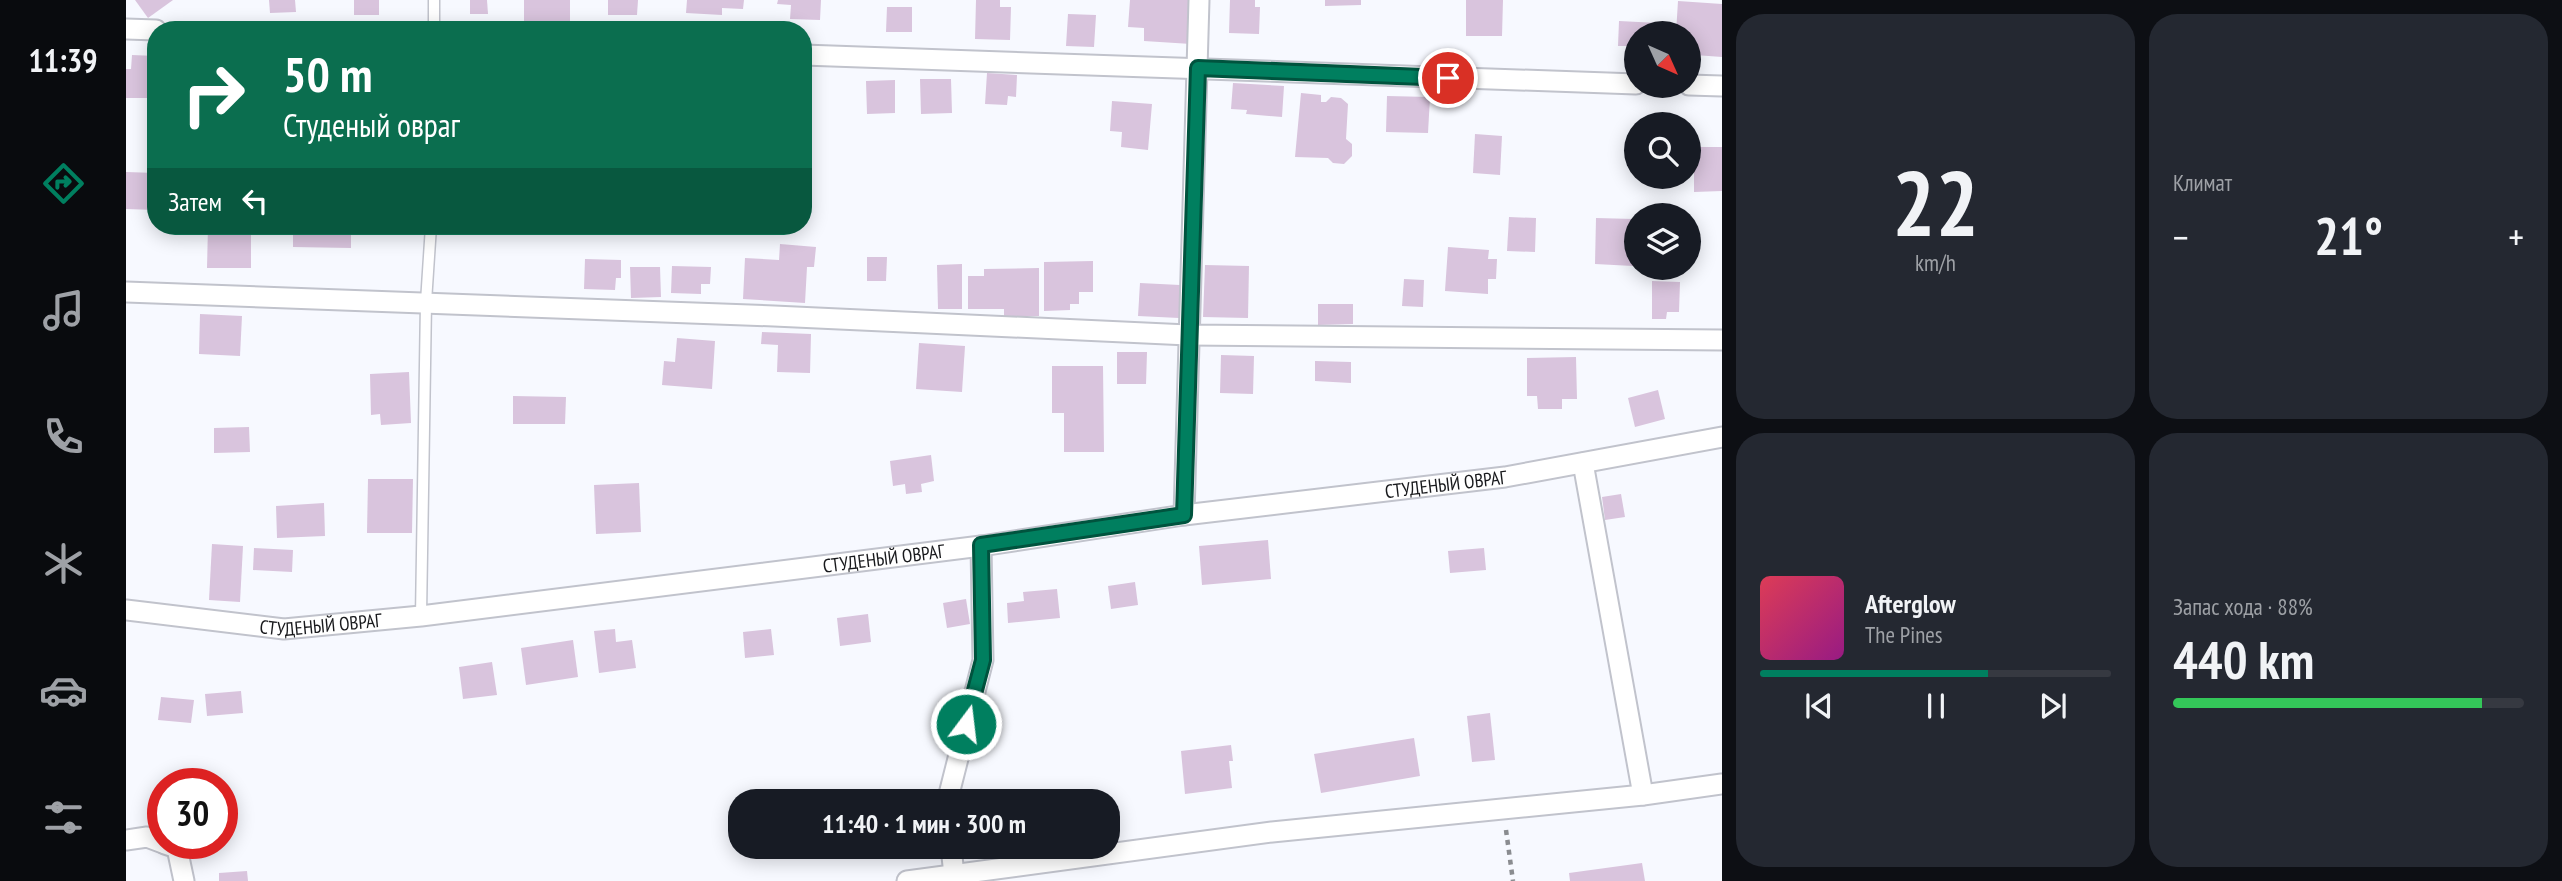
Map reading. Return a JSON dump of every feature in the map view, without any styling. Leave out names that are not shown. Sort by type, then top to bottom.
[{"type":"street","points":[[1184,515],[1199,0]]},
{"type":"street","points":[[126,29],[147,30]]},
{"type":"street","points":[[812,55],[1624,84]]},
{"type":"street","points":[[1701,85],[1722,86]]},
{"type":"street","points":[[126,292],[426,302],[1188,335],[1722,340]]},
{"type":"street","name":"СТУДЕНЫЙ ОВРАГ","points":[[126,610],[284,629],[421,616],[981,545],[1184,515],[1505,477],[1722,437]]},
{"type":"street","points":[[1583,463],[1643,795]]},
{"type":"street","points":[[950,789],[983,660],[981,545]]},
{"type":"street","points":[[907,881],[1272,832],[1643,795],[1722,784]]},
{"type":"street","points":[[126,840],[147,837]]},
{"type":"street","points":[[179,859],[184,881]]},
{"type":"street","points":[[952,859],[954,874]]},
{"type":"lane","points":[[434,0],[434,21]]},
{"type":"lane","points":[[421,616],[426,302],[430,235]]},
{"type":"path","points":[[1503,809],[1513,881]]},
{"type":"building","points":[[135,0],[173,0],[148,18]]},
{"type":"building","points":[[269,0],[295,0],[296,12],[270,13]]},
{"type":"building","points":[[354,0],[379,0],[379,15],[354,15]]},
{"type":"building","points":[[470,0],[487,0],[488,14],[470,14]]},
{"type":"building","points":[[524,0],[570,0],[570,21],[524,21]]},
{"type":"building","points":[[608,0],[638,0],[637,15],[608,15]]},
{"type":"building","points":[[687,0],[744,0],[743,9],[722,8],[722,15],[686,13]]},
{"type":"building","points":[[778,0],[821,0],[820,20],[790,19],[791,5],[777,4]]},
{"type":"building","points":[[976,0],[1000,0],[1000,7],[1011,7],[1010,40],[975,39]]},
{"type":"building","points":[[1130,0],[1193,0],[1191,44],[1144,41],[1144,28],[1128,27]]},
{"type":"building","points":[[1230,0],[1255,0],[1255,7],[1260,7],[1259,34],[1229,33]]},
{"type":"building","points":[[1325,0],[1361,0],[1361,5],[1325,6]]},
{"type":"building","points":[[1466,0],[1503,0],[1502,36],[1466,36]]},
{"type":"building","points":[[1678,1],[1722,4],[1722,57],[1701,55],[1701,21],[1677,21]]},
{"type":"building","points":[[887,7],[912,7],[912,32],[886,32]]},
{"type":"building","points":[[1068,14],[1096,15],[1094,47],[1066,46]]},
{"type":"building","points":[[1619,21],[1624,21],[1624,46],[1618,46]]},
{"type":"building","points":[[132,55],[147,56],[147,98],[126,98],[126,69],[131,69]]},
{"type":"building","points":[[987,73],[1017,75],[1016,97],[1008,96],[1007,105],[985,104]]},
{"type":"building","points":[[920,79],[951,79],[952,113],[921,114]]},
{"type":"building","points":[[895,80],[895,113],[867,114],[866,81]]},
{"type":"building","points":[[1233,83],[1284,86],[1282,117],[1246,114],[1247,110],[1231,109]]},
{"type":"building","points":[[1301,93],[1321,95],[1321,102],[1326,102],[1331,97],[1341,98],[1348,104],[1346,139],[1352,144],[1352,156],[1344,164],[1333,163],[1328,158],[1295,157]]},
{"type":"building","points":[[1387,96],[1430,97],[1428,133],[1386,132]]},
{"type":"building","points":[[1112,101],[1152,104],[1148,150],[1121,147],[1122,132],[1110,131]]},
{"type":"building","points":[[1475,134],[1502,136],[1500,175],[1473,173]]},
{"type":"building","points":[[1701,147],[1722,147],[1722,191],[1694,192],[1694,189],[1701,189]]},
{"type":"building","points":[[126,172],[147,173],[147,210],[126,209]]},
{"type":"building","points":[[1509,217],[1536,218],[1535,252],[1507,251]]},
{"type":"building","points":[[1596,218],[1624,219],[1624,266],[1595,264]]},
{"type":"building","points":[[208,235],[251,235],[251,268],[207,268]]},
{"type":"building","points":[[293,235],[351,235],[351,248],[293,247]]},
{"type":"building","points":[[780,244],[816,247],[814,267],[807,267],[805,303],[743,299],[745,258],[779,260]]},
{"type":"building","points":[[1448,247],[1489,250],[1488,259],[1497,259],[1496,279],[1488,279],[1488,294],[1445,291]]},
{"type":"building","points":[[867,257],[887,257],[886,281],[867,281]]},
{"type":"building","points":[[585,259],[621,260],[621,278],[616,278],[615,290],[584,289]]},
{"type":"building","points":[[1093,261],[1093,292],[1079,292],[1079,304],[1070,304],[1070,310],[1044,311],[1044,262]]},
{"type":"building","points":[[962,264],[962,309],[938,309],[937,265]]},
{"type":"building","points":[[1205,265],[1249,266],[1248,318],[1203,317]]},
{"type":"building","points":[[672,266],[711,267],[710,284],[701,284],[701,294],[671,293]]},
{"type":"building","points":[[630,267],[660,267],[661,297],[631,298]]},
{"type":"building","points":[[1039,268],[1039,316],[1004,316],[1004,309],[968,309],[968,276],[984,276],[984,269]]},
{"type":"building","points":[[1404,279],[1424,280],[1423,307],[1402,306]]},
{"type":"building","points":[[1652,281],[1680,282],[1679,312],[1667,312],[1666,319],[1652,319]]},
{"type":"building","points":[[1140,283],[1180,285],[1179,318],[1138,316]]},
{"type":"building","points":[[1318,304],[1353,304],[1353,324],[1318,325]]},
{"type":"building","points":[[200,314],[242,316],[240,356],[199,354]]},
{"type":"building","points":[[762,332],[811,334],[810,373],[777,372],[778,345],[761,344]]},
{"type":"building","points":[[677,338],[715,341],[712,389],[662,385],[664,361],[675,362]]},
{"type":"building","points":[[919,343],[965,346],[962,392],[916,389]]},
{"type":"building","points":[[1117,352],[1147,352],[1146,384],[1117,384]]},
{"type":"building","points":[[1221,355],[1254,356],[1253,394],[1220,393]]},
{"type":"building","points":[[1576,357],[1577,399],[1562,399],[1562,409],[1538,409],[1537,396],[1527,396],[1527,358]]},
{"type":"building","points":[[1315,361],[1351,362],[1351,383],[1315,381]]},
{"type":"building","points":[[1052,366],[1103,366],[1104,452],[1064,452],[1064,413],[1052,413]]},
{"type":"building","points":[[409,372],[411,423],[381,425],[380,414],[371,415],[370,374]]},
{"type":"building","points":[[1658,390],[1665,419],[1635,427],[1628,398]]},
{"type":"building","points":[[513,396],[566,397],[565,424],[513,424]]},
{"type":"building","points":[[249,427],[250,452],[214,453],[214,428]]},
{"type":"building","points":[[931,455],[934,481],[921,484],[922,492],[906,494],[905,484],[893,486],[890,461]]},
{"type":"building","points":[[368,479],[413,479],[412,533],[367,533]]},
{"type":"building","points":[[639,483],[641,532],[596,534],[594,485]]},
{"type":"building","points":[[1621,494],[1625,517],[1605,520],[1602,497]]},
{"type":"building","points":[[324,503],[325,536],[277,538],[276,506]]},
{"type":"building","points":[[1268,540],[1271,579],[1202,585],[1199,546]]},
{"type":"building","points":[[212,544],[243,546],[240,602],[209,600]]},
{"type":"building","points":[[254,548],[293,550],[292,572],[253,570]]},
{"type":"building","points":[[1484,548],[1486,570],[1450,573],[1448,551]]},
{"type":"building","points":[[1135,582],[1138,605],[1111,609],[1108,586]]},
{"type":"building","points":[[1057,589],[1060,618],[1008,623],[1007,603],[1024,601],[1023,592]]},
{"type":"building","points":[[966,599],[970,624],[947,628],[943,603]]},
{"type":"building","points":[[868,614],[871,642],[840,646],[837,618]]},
{"type":"building","points":[[615,629],[616,642],[632,640],[636,668],[599,673],[594,631]]},
{"type":"building","points":[[771,629],[774,655],[745,658],[743,632]]},
{"type":"building","points":[[573,640],[578,677],[526,685],[521,648]]},
{"type":"building","points":[[492,662],[497,695],[463,699],[459,667]]},
{"type":"building","points":[[241,691],[243,713],[207,716],[205,694]]},
{"type":"building","points":[[161,697],[194,700],[191,723],[158,720]]},
{"type":"building","points":[[1490,713],[1495,760],[1472,762],[1467,716]]},
{"type":"building","points":[[1414,738],[1420,776],[1321,793],[1314,754]]},
{"type":"building","points":[[1231,745],[1233,761],[1229,761],[1232,788],[1185,794],[1181,751]]},
{"type":"building","points":[[1642,863],[1645,881],[1570,881],[1569,873]]},
{"type":"building","points":[[247,871],[248,881],[219,881],[219,873]]},
{"type":"route","points":[[966,724],[983,660],[981,545],[1184,515],[1198,68],[1448,78]]}]
